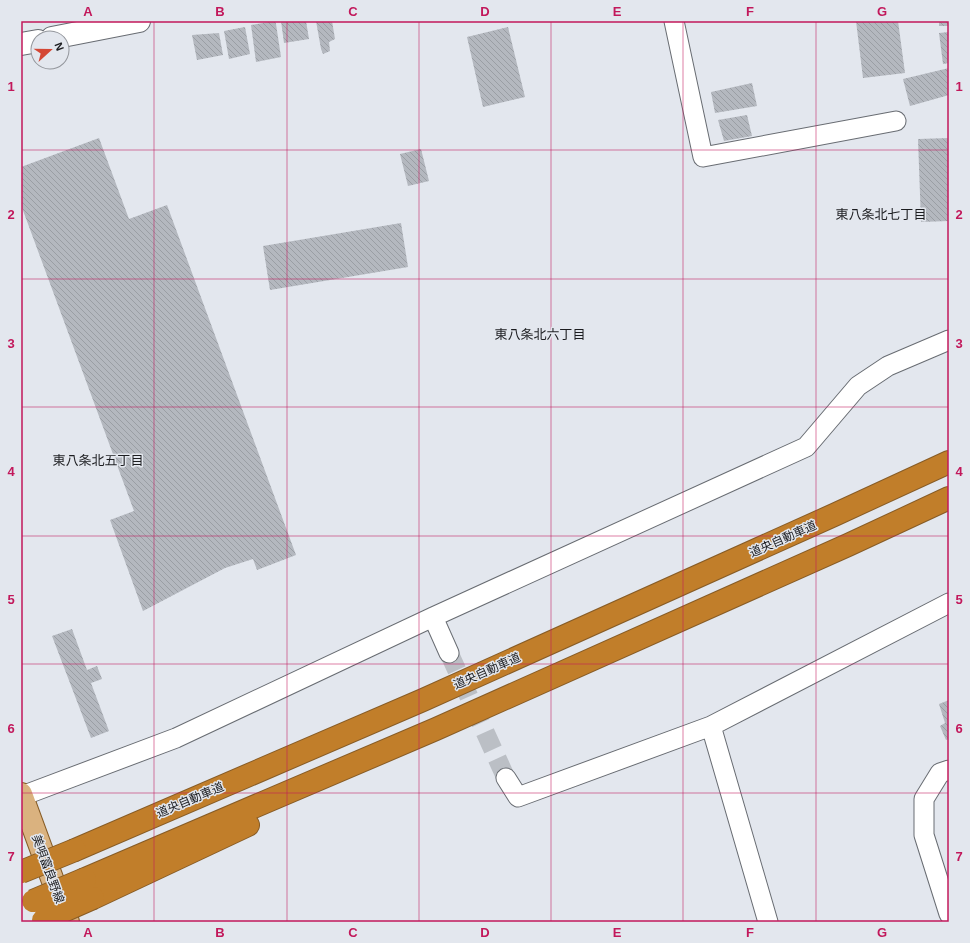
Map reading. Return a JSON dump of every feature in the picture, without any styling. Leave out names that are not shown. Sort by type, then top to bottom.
[{"type":"highway","name":"道央自動車道","points":[[21,872],[437,693],[834,516],[949,462]]},
{"type":"highway","points":[[41,921],[89,888],[436,729],[841,548],[949,498]]},
{"type":"highway","points":[[27,903],[89,888]]},
{"type":"main road","name":"美唄富良野線","points":[[21,795],[68,922]]},
{"type":"street","points":[[70,34],[139,21]]},
{"type":"street","points":[[674,21],[703,157],[896,122]]},
{"type":"street","points":[[21,795],[176,738],[432,617],[806,447],[858,386],[888,366],[949,340]]},
{"type":"street","points":[[506,778],[518,797],[711,726],[948,607]]},
{"type":"street","points":[[432,617],[449,653]]},
{"type":"street","points":[[711,726],[768,922]]},
{"type":"street","points":[[949,770],[940,773],[924,799],[924,835],[949,914]]},
{"type":"building","points":[[275,21],[281,57],[256,62],[251,25]]},
{"type":"building","points":[[281,21],[306,21],[309,39],[284,43]]},
{"type":"building","points":[[316,21],[332,21],[335,39],[329,42],[330,51],[323,54],[321,49]]},
{"type":"building","points":[[856,21],[898,21],[905,73],[863,78]]},
{"type":"building","points":[[939,21],[949,21],[949,26],[939,26]]},
{"type":"building","points":[[245,27],[250,54],[229,59],[224,31]]},
{"type":"building","points":[[508,27],[525,97],[483,107],[467,37]]},
{"type":"building","points":[[949,32],[949,63],[943,64],[939,33]]},
{"type":"building","points":[[219,33],[223,55],[197,60],[192,35]]},
{"type":"building","points":[[949,68],[949,95],[910,106],[903,79]]},
{"type":"building","points":[[752,83],[757,106],[715,113],[711,92]]},
{"type":"building","points":[[747,115],[752,136],[724,141],[718,120]]},
{"type":"building","points":[[99,138],[129,219],[167,205],[296,555],[257,570],[253,559],[225,568],[143,611],[110,520],[134,511],[21,205],[21,167]]},
{"type":"building","points":[[949,138],[949,221],[921,222],[918,139]]},
{"type":"building","points":[[421,149],[429,181],[408,186],[400,154]]},
{"type":"building","points":[[401,223],[408,267],[270,290],[263,246]]},
{"type":"building","points":[[72,629],[87,670],[97,666],[102,679],[91,683],[109,731],[91,738],[52,636]]},
{"type":"building","points":[[949,700],[949,739],[946,740],[940,726],[945,723],[939,704]]},
{"type":"tunnel","points":[[449,653],[506,778]]},
{"type":"district","name":"東八条北七丁目","points":[[881,214]]},
{"type":"district","name":"東八条北六丁目","points":[[540,334]]},
{"type":"district","name":"東八条北五丁目","points":[[98,460]]}]
